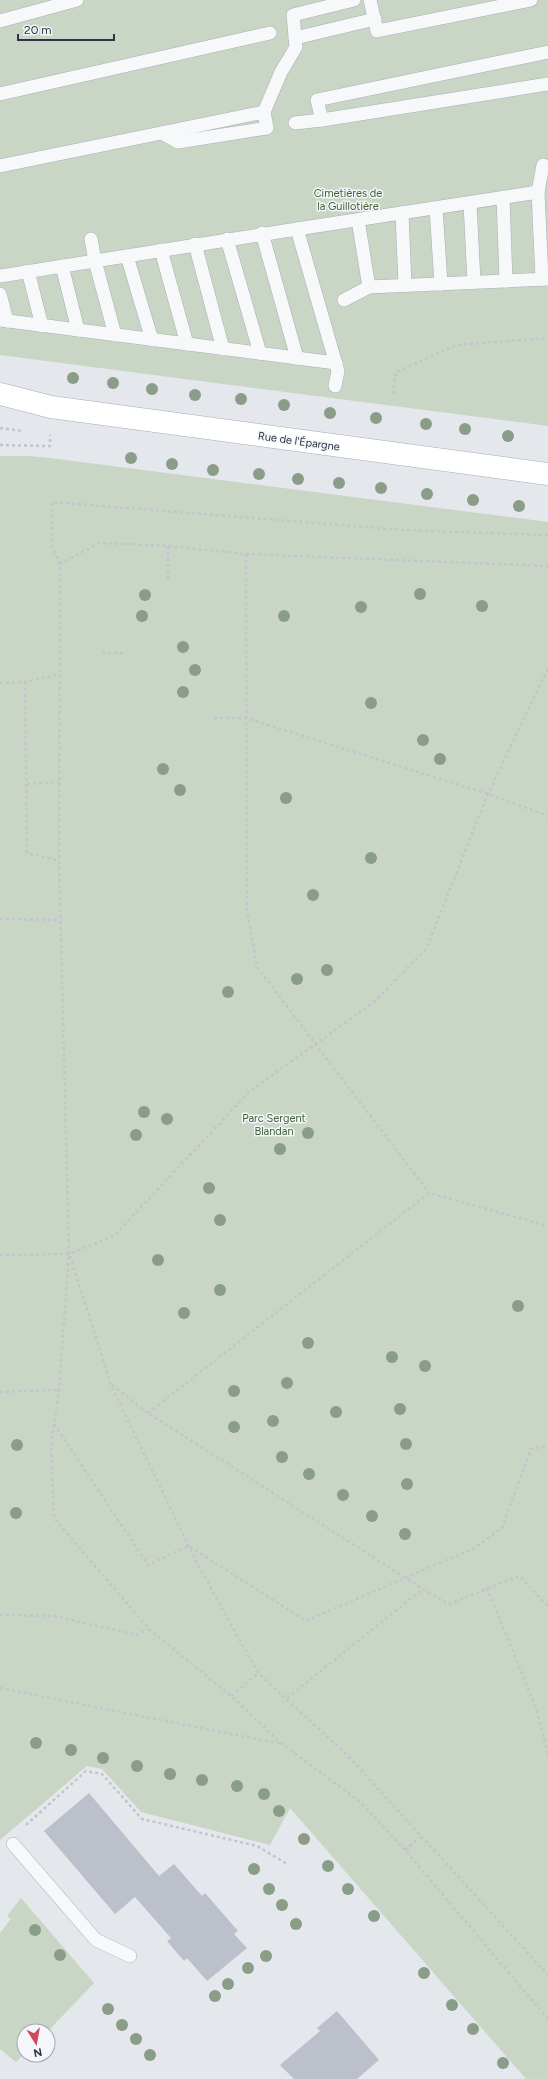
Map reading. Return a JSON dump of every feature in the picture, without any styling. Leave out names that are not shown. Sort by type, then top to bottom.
[{"type":"main road","name":"Rue de l'Épargne","points":[[0,394],[51,407],[548,474]]},
{"type":"main road","name":"Rue de l'Épargne","points":[[0,409],[51,407]]},
{"type":"lane","points":[[0,21],[77,0]]},
{"type":"lane","points":[[0,166],[264,112],[281,72],[296,47],[293,15],[354,0]]},
{"type":"lane","points":[[370,0],[377,31],[531,0]]},
{"type":"lane","points":[[295,38],[375,19]]},
{"type":"lane","points":[[0,94],[270,33]]},
{"type":"lane","points":[[322,120],[317,100],[548,52]]},
{"type":"lane","points":[[295,123],[548,84]]},
{"type":"lane","points":[[344,300],[369,287],[545,279],[538,192],[543,165]]},
{"type":"lane","points":[[0,276],[262,233],[358,220],[538,192]]},
{"type":"lane","points":[[503,197],[506,281]]},
{"type":"lane","points":[[470,203],[474,282]]},
{"type":"lane","points":[[436,208],[440,284]]},
{"type":"lane","points":[[402,213],[405,285]]},
{"type":"lane","points":[[358,220],[369,287]]},
{"type":"lane","points":[[297,229],[338,371],[335,386]]},
{"type":"lane","points":[[262,233],[297,358]]},
{"type":"lane","points":[[91,239],[95,261],[115,335]]},
{"type":"lane","points":[[228,239],[260,353]]},
{"type":"lane","points":[[194,244],[223,349]]},
{"type":"lane","points":[[161,250],[186,344]]},
{"type":"lane","points":[[127,256],[152,340]]},
{"type":"lane","points":[[62,266],[78,330]]},
{"type":"lane","points":[[28,271],[42,326]]},
{"type":"lane","points":[[0,294],[4,320],[336,363]]},
{"type":"lane","points":[[13,1844],[96,1940],[130,1956]]},
{"type":"path","points":[[393,394],[396,372],[456,345],[548,338]]},
{"type":"path","points":[[0,445],[50,446],[50,433]]},
{"type":"path","points":[[548,535],[403,530],[52,502],[52,546],[60,564],[58,674],[59,861],[69,1254],[59,1390],[51,1447],[54,1518],[149,1629],[231,1696],[282,1744],[358,1800],[405,1850],[548,2018]]},
{"type":"path","points":[[60,564],[99,543],[168,546],[246,554],[548,566]]},
{"type":"path","points":[[168,546],[168,580]]},
{"type":"path","points":[[246,554],[247,909],[257,967],[429,1193],[548,1226]]},
{"type":"path","points":[[102,653],[124,653]]},
{"type":"path","points":[[0,1255],[69,1254],[114,1236],[249,1092],[375,1001],[426,949],[488,794],[548,668]]},
{"type":"path","points":[[0,683],[25,682],[58,674]]},
{"type":"path","points":[[25,682],[28,853],[59,861]]},
{"type":"path","points":[[214,718],[246,718],[488,794],[548,816]]},
{"type":"path","points":[[27,784],[59,782]]},
{"type":"path","points":[[0,919],[61,920]]},
{"type":"path","points":[[148,1414],[429,1193]]},
{"type":"path","points":[[69,1254],[111,1385],[197,1563],[258,1673],[287,1698],[347,1755],[548,1975]]},
{"type":"path","points":[[111,1385],[148,1414],[449,1604],[519,1576],[548,1606]]},
{"type":"path","points":[[0,1392],[59,1390]]},
{"type":"path","points":[[54,1424],[148,1565],[189,1546],[306,1621],[473,1549],[502,1528],[532,1449],[548,1446]]},
{"type":"path","points":[[487,1588],[536,1708],[548,1754]]},
{"type":"path","points":[[287,1698],[423,1589]]},
{"type":"path","points":[[0,1615],[54,1616],[137,1635],[149,1629]]},
{"type":"path","points":[[231,1696],[258,1673]]},
{"type":"path","points":[[0,1688],[282,1744]]},
{"type":"path","points":[[13,1844],[16,1833],[86,1771],[102,1774],[142,1819],[256,1846],[287,1864]]},
{"type":"path","points":[[405,1850],[421,1837]]},
{"type":"green space","name":"Cimetières de la Guillotière","points":[[0,0],[548,0],[548,426],[0,355]]},
{"type":"green space","name":"Parc Sergent Blandan","points":[[0,456],[50,458],[548,522],[548,2079],[526,2079],[290,1808],[270,1845],[141,1812],[102,1769],[87,1766],[0,1840]]},
{"type":"green space","points":[[21,1898],[94,1983],[56,2023],[16,2023],[16,2062],[0,2049],[0,1933],[11,1919],[7,1916]]},
{"type":"building","points":[[89,1793],[159,1876],[174,1864],[202,1896],[205,1893],[238,1931],[234,1934],[247,1948],[207,1981],[187,1958],[184,1961],[167,1941],[171,1938],[135,1897],[115,1914],[44,1831]]},
{"type":"building","points":[[337,2011],[379,2060],[357,2079],[294,2079],[280,2065],[320,2031],[317,2028]]}]
